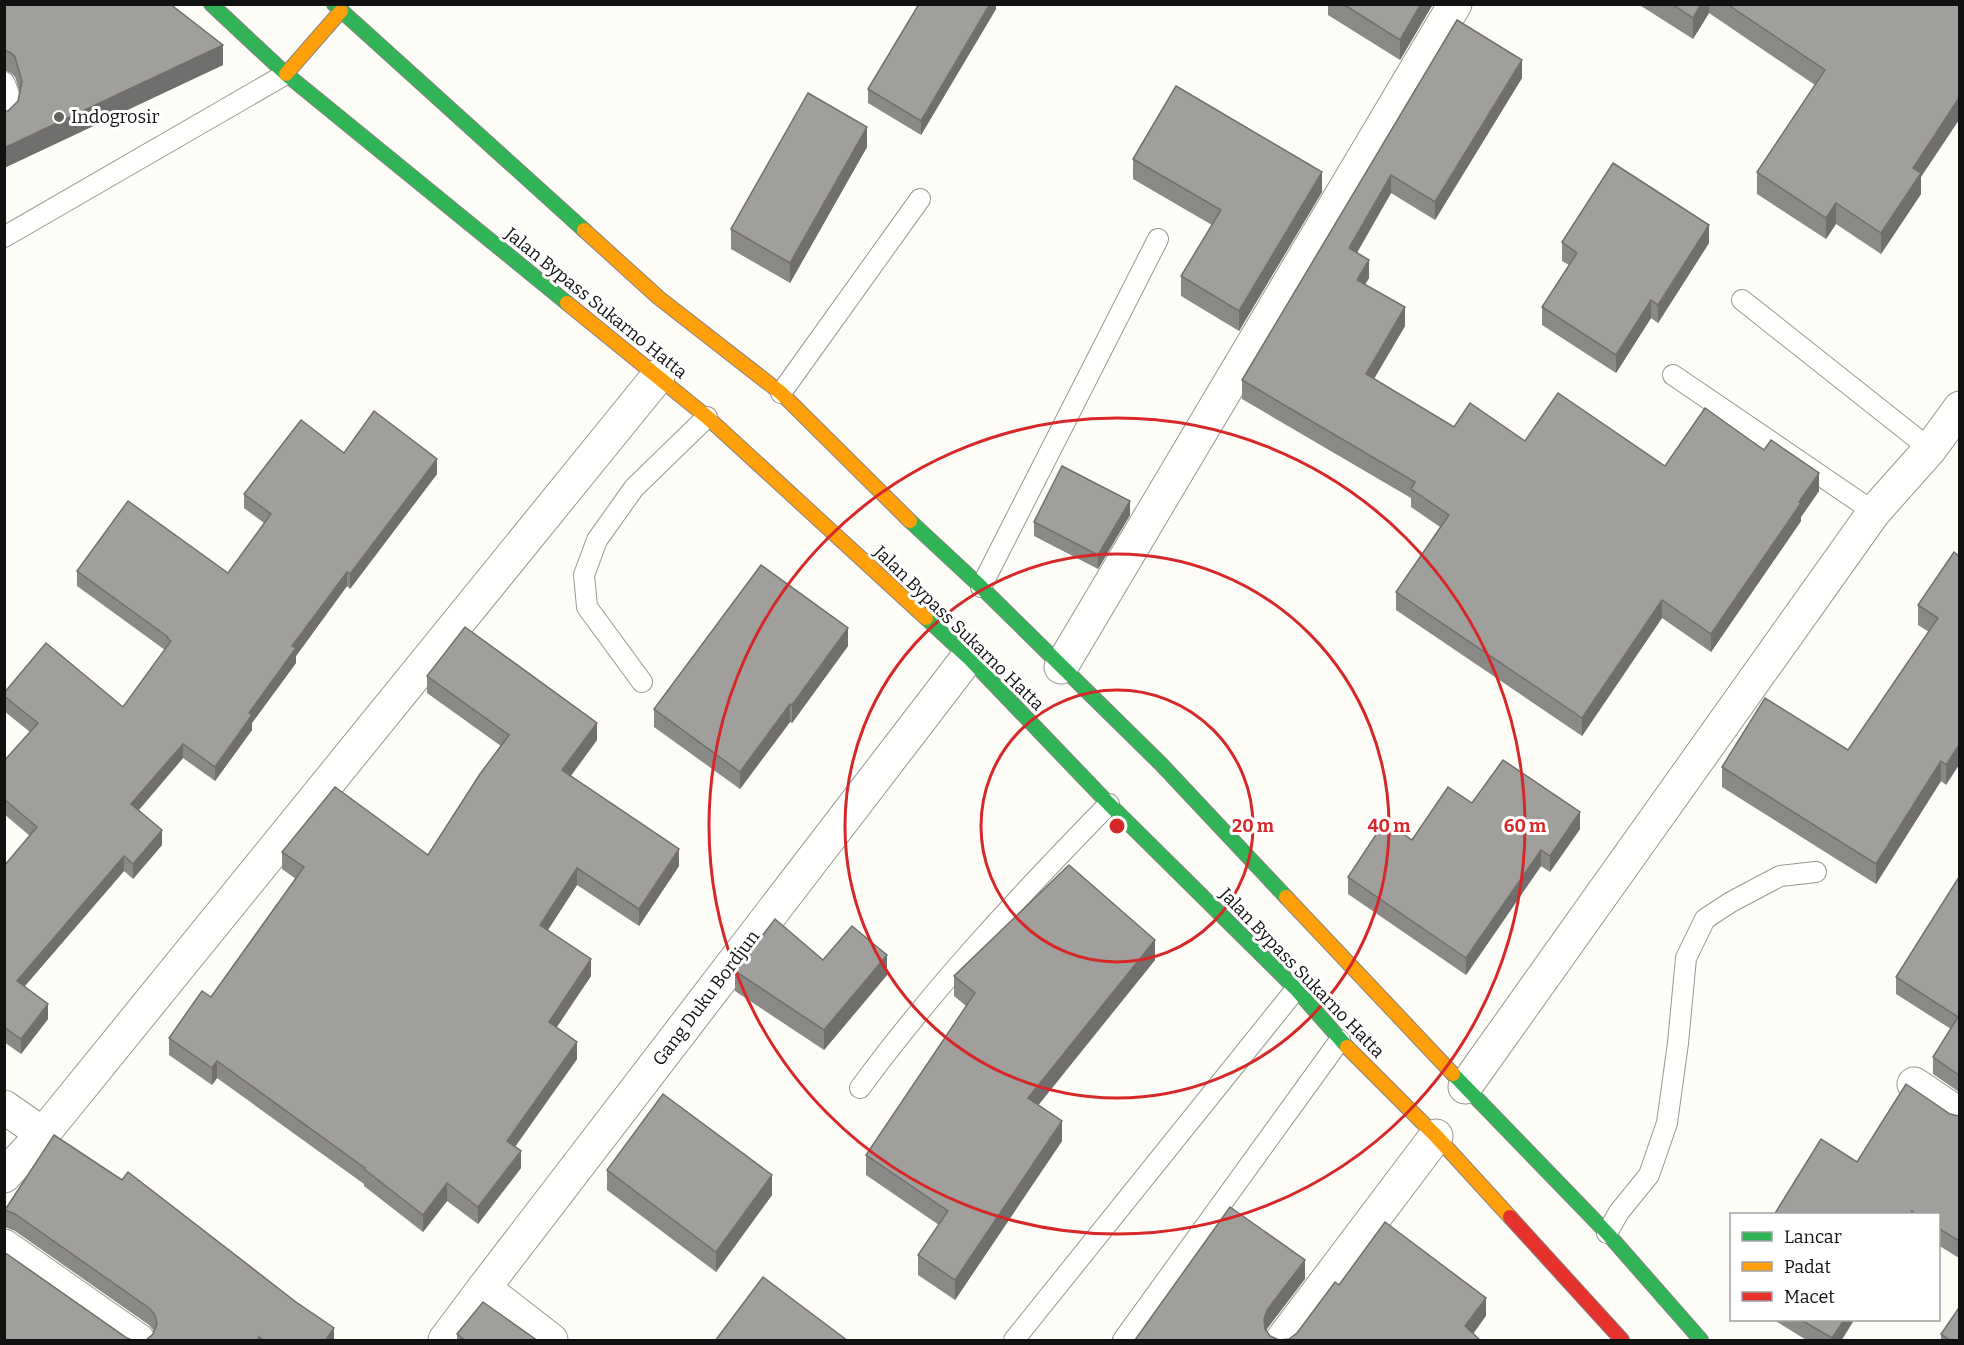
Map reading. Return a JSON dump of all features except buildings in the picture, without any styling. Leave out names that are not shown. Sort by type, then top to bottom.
[{"type":"highway","name":"Jalan Bypass Sukarno Hatta","points":[[211,4],[286,74],[706,417],[968,657],[1109,804],[1296,988],[1340,1040],[1436,1136],[1622,1341]]},
{"type":"highway","points":[[286,74],[337,8],[658,298],[781,393],[886,499],[981,587],[1161,764],[1465,1087],[1607,1233],[1701,1341]]},
{"type":"street","points":[[1061,667],[1455,4]]},
{"type":"street","points":[[4,1176],[43,1134],[658,376]]},
{"type":"street","points":[[1465,1087],[1874,512],[1930,449],[1959,408]]},
{"type":"street","name":"Gang Duku Bordjun","points":[[446,1341],[484,1288],[968,657]]},
{"type":"street","points":[[1914,1084],[1959,1115]]},
{"type":"street","points":[[4,1107],[43,1134]]},
{"type":"street","points":[[1282,1341],[1436,1136]]},
{"type":"street","points":[[4,1246],[138,1341]]},
{"type":"street","points":[[484,1288],[551,1341]]},
{"type":"lane","points":[[4,237],[286,74]]},
{"type":"lane","points":[[4,82],[10,94],[10,114],[4,120]]},
{"type":"lane","points":[[781,393],[920,199]]},
{"type":"lane","points":[[981,587],[1158,239]]},
{"type":"lane","points":[[1742,300],[1930,449]]},
{"type":"lane","points":[[1672,375],[1874,512]]},
{"type":"lane","points":[[642,682],[587,607],[584,575],[597,540],[634,488],[706,417]]},
{"type":"lane","points":[[860,1088],[942,983],[1041,873],[1109,804]]},
{"type":"lane","points":[[1607,1233],[1619,1212],[1648,1175],[1667,1123],[1686,958],[1705,919],[1731,902],[1780,876],[1816,872]]},
{"type":"lane","points":[[1014,1341],[1296,988]]},
{"type":"lane","points":[[1124,1341],[1340,1040]]},
{"type":"traffic: fast","points":[[211,4],[286,74],[567,303]]},
{"type":"traffic: fast","points":[[334,4],[584,230]]},
{"type":"traffic: fast","points":[[910,521],[981,587],[1161,764],[1286,897]]},
{"type":"traffic: fast","points":[[926,618],[968,657],[1109,804],[1296,989],[1347,1047]]},
{"type":"traffic: fast","points":[[1453,1074],[1607,1233],[1701,1340]]},
{"type":"traffic: slow","points":[[286,74],[341,11]]},
{"type":"traffic: slow","points":[[584,230],[659,298],[781,393],[910,521]]},
{"type":"traffic: slow","points":[[567,303],[707,417],[926,618]]},
{"type":"traffic: slow","points":[[1286,897],[1453,1074]]},
{"type":"traffic: slow","points":[[1347,1047],[1436,1136],[1510,1217]]},
{"type":"traffic: jam","points":[[1510,1217],[1622,1340]]},
{"type":"place","name":"Indogrosir","points":[[59,117]]}]
